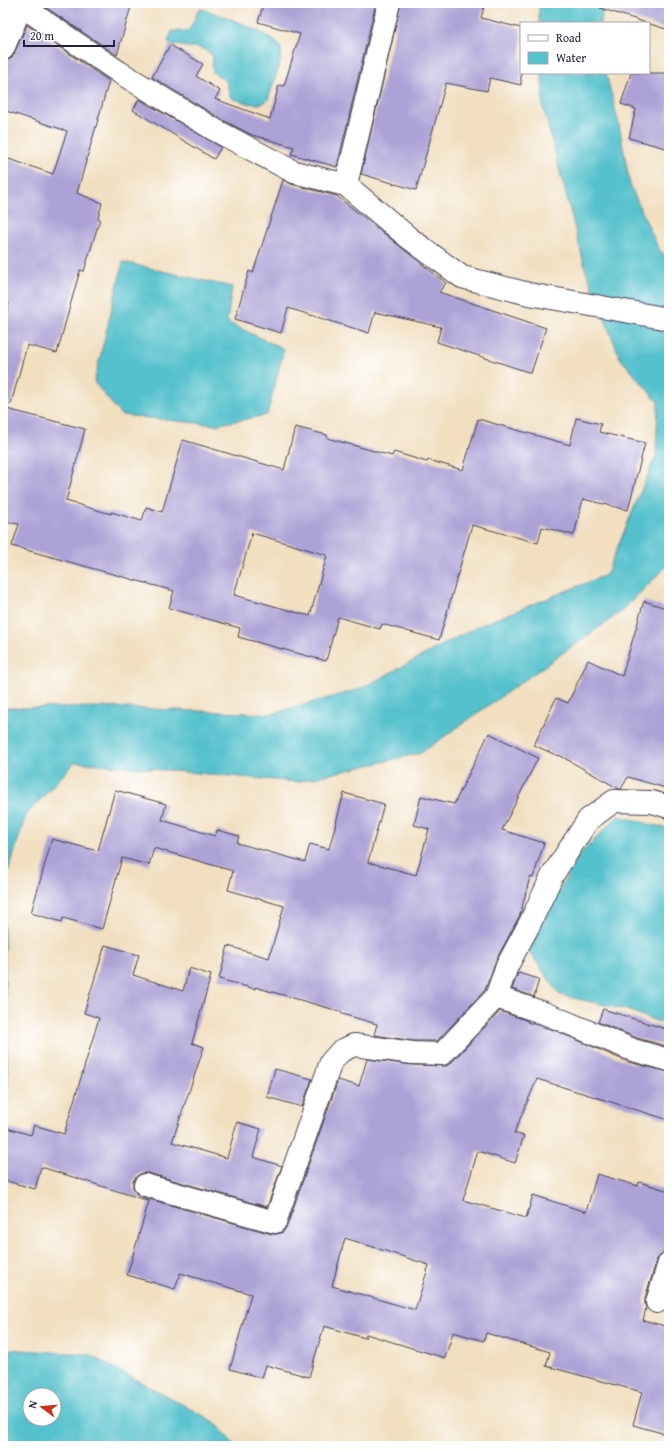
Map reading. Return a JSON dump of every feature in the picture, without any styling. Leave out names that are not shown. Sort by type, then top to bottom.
[{"type":"street","points":[[346,186],[389,3]]},
{"type":"street","points":[[3,48],[19,5],[119,72],[215,130],[294,172],[346,186],[409,238],[462,277],[529,294],[669,319]]},
{"type":"street","points":[[145,1185],[275,1222],[331,1062],[342,1051],[354,1045],[413,1053],[442,1054],[496,997],[507,966],[530,923],[552,876],[588,820],[614,800],[652,802],[669,807]]},
{"type":"street","points":[[496,997],[544,1013],[633,1050],[669,1060]]},
{"type":"street","points":[[657,1302],[669,1263]]},
{"type":"water","points":[[539,3],[603,3],[601,22],[539,22]]},
{"type":"water","points":[[202,9],[246,25],[270,37],[277,43],[281,49],[281,54],[268,100],[260,104],[256,104],[233,99],[230,96],[226,81],[213,72],[213,57],[211,54],[196,47],[169,44],[168,42],[172,31],[187,31],[190,29],[198,11]]},
{"type":"water","points":[[542,74],[606,74],[619,125],[630,185],[659,250],[669,258],[669,564],[621,612],[421,753],[296,782],[75,762],[26,815],[3,889],[3,708],[104,707],[271,714],[360,689],[476,627],[606,575],[656,455],[658,402],[620,358],[586,271],[543,107]]},
{"type":"water","points":[[123,262],[232,287],[227,322],[284,349],[267,415],[215,425],[121,415],[94,382]]},
{"type":"water","points":[[618,816],[669,829],[669,1026],[627,1010],[560,995],[528,950],[577,857]]},
{"type":"water","points":[[3,893],[8,1085],[3,1098]]},
{"type":"water","points":[[3,1349],[88,1354],[215,1422],[235,1446],[3,1446]]},
{"type":"building","points":[[39,3],[132,3],[117,55]]},
{"type":"building","points":[[264,3],[376,3],[337,167],[291,154],[294,147],[252,135],[221,119],[152,77],[170,45],[203,64],[196,76],[220,91],[215,99],[270,119],[279,85],[284,86],[300,34],[258,22]]},
{"type":"building","points":[[401,3],[485,3],[481,18],[520,28],[521,85],[490,78],[487,91],[446,83],[416,190],[361,174]]},
{"type":"building","points":[[601,3],[669,3],[669,30],[650,24],[650,22],[644,22],[600,8]]},
{"type":"building","points":[[27,25],[109,81],[77,193],[102,203],[98,218],[100,219],[84,271],[80,270],[57,353],[27,345],[11,404],[3,403],[3,324],[9,303],[3,301],[3,157],[53,174],[67,131],[3,110],[3,61],[10,59],[14,54]]},
{"type":"building","points":[[669,73],[669,149],[629,138],[636,109],[621,104],[631,74]]},
{"type":"building","points":[[139,99],[221,147],[214,159],[133,110]]},
{"type":"building","points":[[283,180],[291,184],[337,196],[446,283],[439,292],[546,328],[531,373],[437,342],[441,327],[375,312],[369,333],[288,308],[281,333],[235,319],[249,271],[253,273]]},
{"type":"building","points":[[3,408],[85,429],[66,501],[142,521],[146,507],[162,512],[183,440],[284,470],[295,427],[327,435],[327,438],[392,456],[394,452],[427,462],[428,460],[463,470],[478,419],[570,445],[576,418],[601,424],[599,432],[645,443],[628,510],[583,499],[574,535],[542,527],[538,543],[472,525],[439,640],[382,624],[380,629],[338,617],[326,661],[238,637],[240,628],[169,608],[174,591],[12,546],[19,524],[3,522]],"holes":[[[252,533],[327,555],[310,616],[234,595]]]},
{"type":"building","points":[[644,601],[669,609],[669,789],[628,777],[621,789],[619,789],[559,755],[558,756],[534,745],[556,698],[568,703],[588,660],[622,676]]},
{"type":"building","points":[[489,733],[538,758],[502,830],[544,843],[533,878],[530,877],[520,915],[496,960],[485,990],[437,1041],[414,1041],[374,1035],[377,1024],[342,1014],[342,1012],[255,987],[255,989],[219,979],[228,946],[269,958],[284,906],[228,890],[233,871],[154,848],[149,865],[122,858],[102,929],[63,918],[62,922],[31,913],[52,839],[98,851],[115,790],[166,804],[162,820],[215,836],[217,830],[239,836],[237,843],[305,862],[310,844],[329,849],[344,793],[384,804],[368,862],[416,875],[429,829],[414,825],[421,796],[454,804]]},
{"type":"building","points":[[105,945],[139,955],[133,975],[183,991],[189,968],[211,975],[192,1043],[204,1047],[172,1142],[227,1158],[237,1122],[261,1129],[253,1157],[282,1166],[267,1207],[148,1173],[142,1173],[137,1176],[133,1181],[133,1188],[136,1193],[142,1197],[272,1234],[283,1232],[287,1226],[338,1080],[359,1086],[367,1059],[412,1065],[446,1066],[451,1063],[500,1011],[528,1021],[527,1022],[554,1030],[628,1062],[669,1072],[669,1120],[537,1079],[514,1133],[524,1136],[515,1163],[478,1151],[463,1200],[526,1218],[533,1195],[586,1212],[597,1174],[638,1186],[639,1182],[669,1191],[669,1231],[663,1253],[657,1259],[645,1298],[646,1308],[643,1320],[669,1327],[669,1435],[633,1425],[642,1392],[546,1366],[550,1352],[486,1333],[484,1341],[453,1332],[445,1358],[366,1334],[365,1338],[324,1326],[309,1377],[266,1365],[262,1378],[230,1369],[251,1294],[180,1273],[175,1289],[127,1275],[149,1201],[41,1167],[35,1189],[3,1180],[3,1127],[31,1135],[34,1125],[64,1134],[99,1018],[84,1013]],"holes":[[[345,1238],[429,1265],[415,1310],[332,1286]]]},
{"type":"building","points":[[518,973],[539,979],[534,997],[512,989]]},
{"type":"building","points":[[603,1009],[669,1030],[669,1047],[637,1038],[598,1022]]},
{"type":"building","points":[[275,1069],[312,1079],[302,1107],[267,1097]]}]
